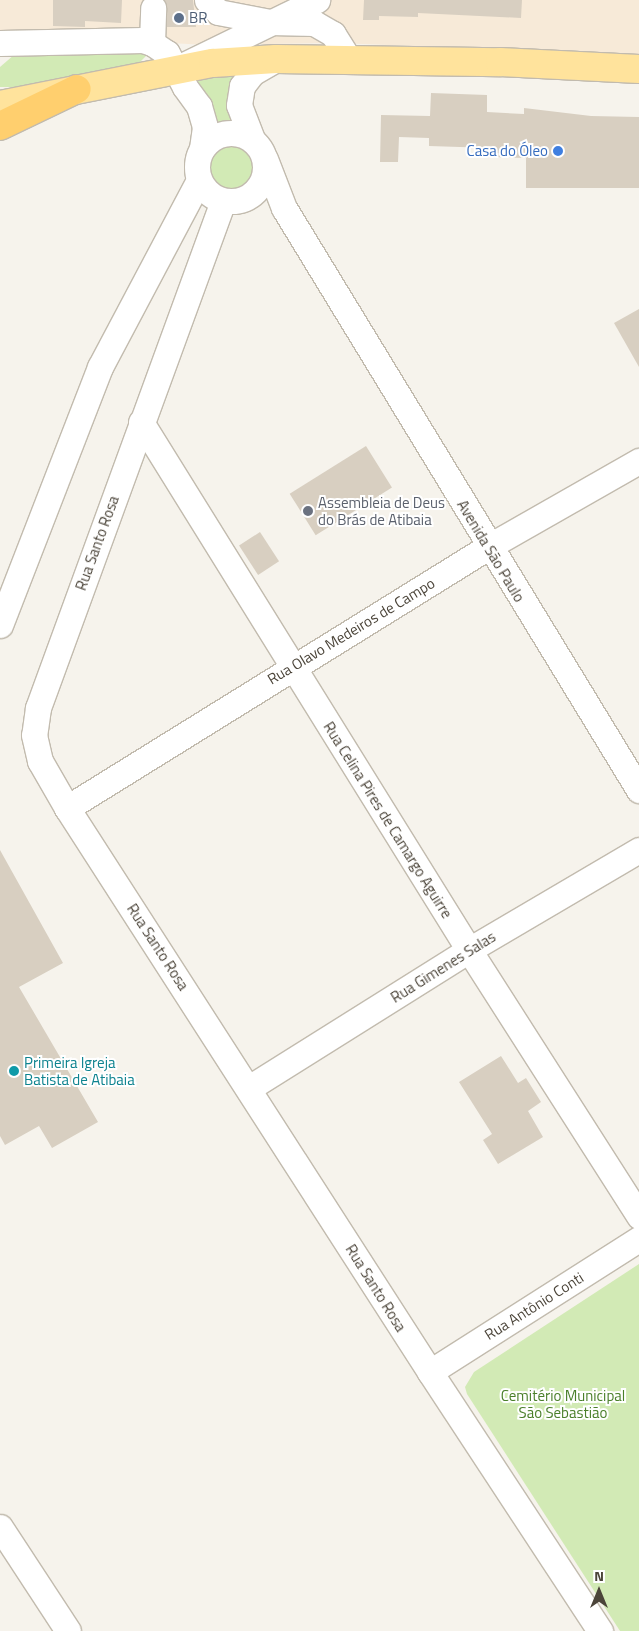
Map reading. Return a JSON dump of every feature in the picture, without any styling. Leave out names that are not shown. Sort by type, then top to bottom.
[{"type":"highway","points":[[0,126],[77,89]]},
{"type":"main road","points":[[0,105],[213,63],[276,58],[348,58],[639,69]]},
{"type":"street","points":[[207,0],[218,12],[270,22],[314,23],[333,34],[348,58]]},
{"type":"street","points":[[175,70],[317,0]]},
{"type":"street","points":[[152,43],[153,8]]},
{"type":"street","points":[[0,625],[100,367],[199,180],[197,158],[202,148],[205,127],[199,106],[175,70],[167,53],[152,43],[143,40],[3,45]]},
{"type":"street","name":"Avenida São Paulo","points":[[276,58],[252,73],[242,86],[240,104],[284,208],[488,547],[639,790]]},
{"type":"street","points":[[202,148],[218,135],[229,132],[258,149],[262,182],[234,200]]},
{"type":"street","points":[[199,180],[212,196],[234,200],[272,202],[284,208]]},
{"type":"street","name":"Rua Santo Rosa","points":[[234,200],[141,422],[38,708],[34,735],[40,761],[67,808],[249,1088],[430,1372],[600,1631]]},
{"type":"street","name":"Rua Celina Pires de Camargo Aguirre","points":[[141,422],[469,950],[639,1216]]},
{"type":"street","name":"Rua Olavo Medeiros de Campo","points":[[67,808],[293,666],[488,547],[639,461]]},
{"type":"street","name":"Rua Gimenes Salas","points":[[249,1088],[469,950],[639,850]]},
{"type":"street","name":"Rua Antônio Conti","points":[[430,1372],[636,1248]]},
{"type":"street","points":[[0,1527],[68,1631]]},
{"type":"shaded area","points":[[0,0],[639,0],[639,55],[337,43],[207,45],[0,34]]},
{"type":"green space","points":[[22,48],[151,51],[138,64],[124,69],[23,87],[0,87],[0,67]]},
{"type":"green space","points":[[242,71],[240,131],[220,131],[209,136],[186,82]]},
{"type":"green space","points":[[230,141],[248,148],[255,166],[248,184],[230,191],[212,184],[205,166],[212,148]]},
{"type":"green space","name":"Cemitério Municipal São Sebastião","points":[[639,1264],[639,1631],[620,1631],[467,1394],[465,1387],[474,1372]]},
{"type":"building","points":[[53,0],[122,0],[121,23],[85,21],[85,27],[53,26]]},
{"type":"building","name":"BR","points":[[165,0],[193,0],[196,27],[167,27]]},
{"type":"building","points":[[364,0],[522,0],[521,18],[418,13],[418,17],[379,16],[379,20],[363,20]]},
{"type":"building","points":[[431,93],[487,95],[487,112],[524,114],[524,108],[591,116],[639,117],[639,188],[526,188],[526,158],[490,157],[491,148],[429,146],[429,138],[399,137],[398,162],[380,162],[381,115],[430,116]]},
{"type":"building","points":[[639,309],[639,367],[614,323]]},
{"type":"building","points":[[366,446],[392,488],[316,535],[290,494]]},
{"type":"building","points":[[260,532],[279,561],[258,575],[239,546]]},
{"type":"building","points":[[0,850],[63,963],[19,987],[98,1122],[52,1148],[39,1126],[5,1145],[0,1136]]},
{"type":"building","points":[[501,1056],[518,1083],[526,1078],[541,1102],[528,1111],[543,1137],[498,1164],[483,1140],[492,1134],[459,1082]]},
{"type":"place","name":"BR","points":[[179,18]]},
{"type":"place","name":"Casa do Óleo","points":[[558,151]]},
{"type":"place","name":"Assembleia de Deus do Brás de Atibaia","points":[[308,511]]},
{"type":"place","name":"Primeira Igreja Batista de Atibaia","points":[[14,1071]]}]
